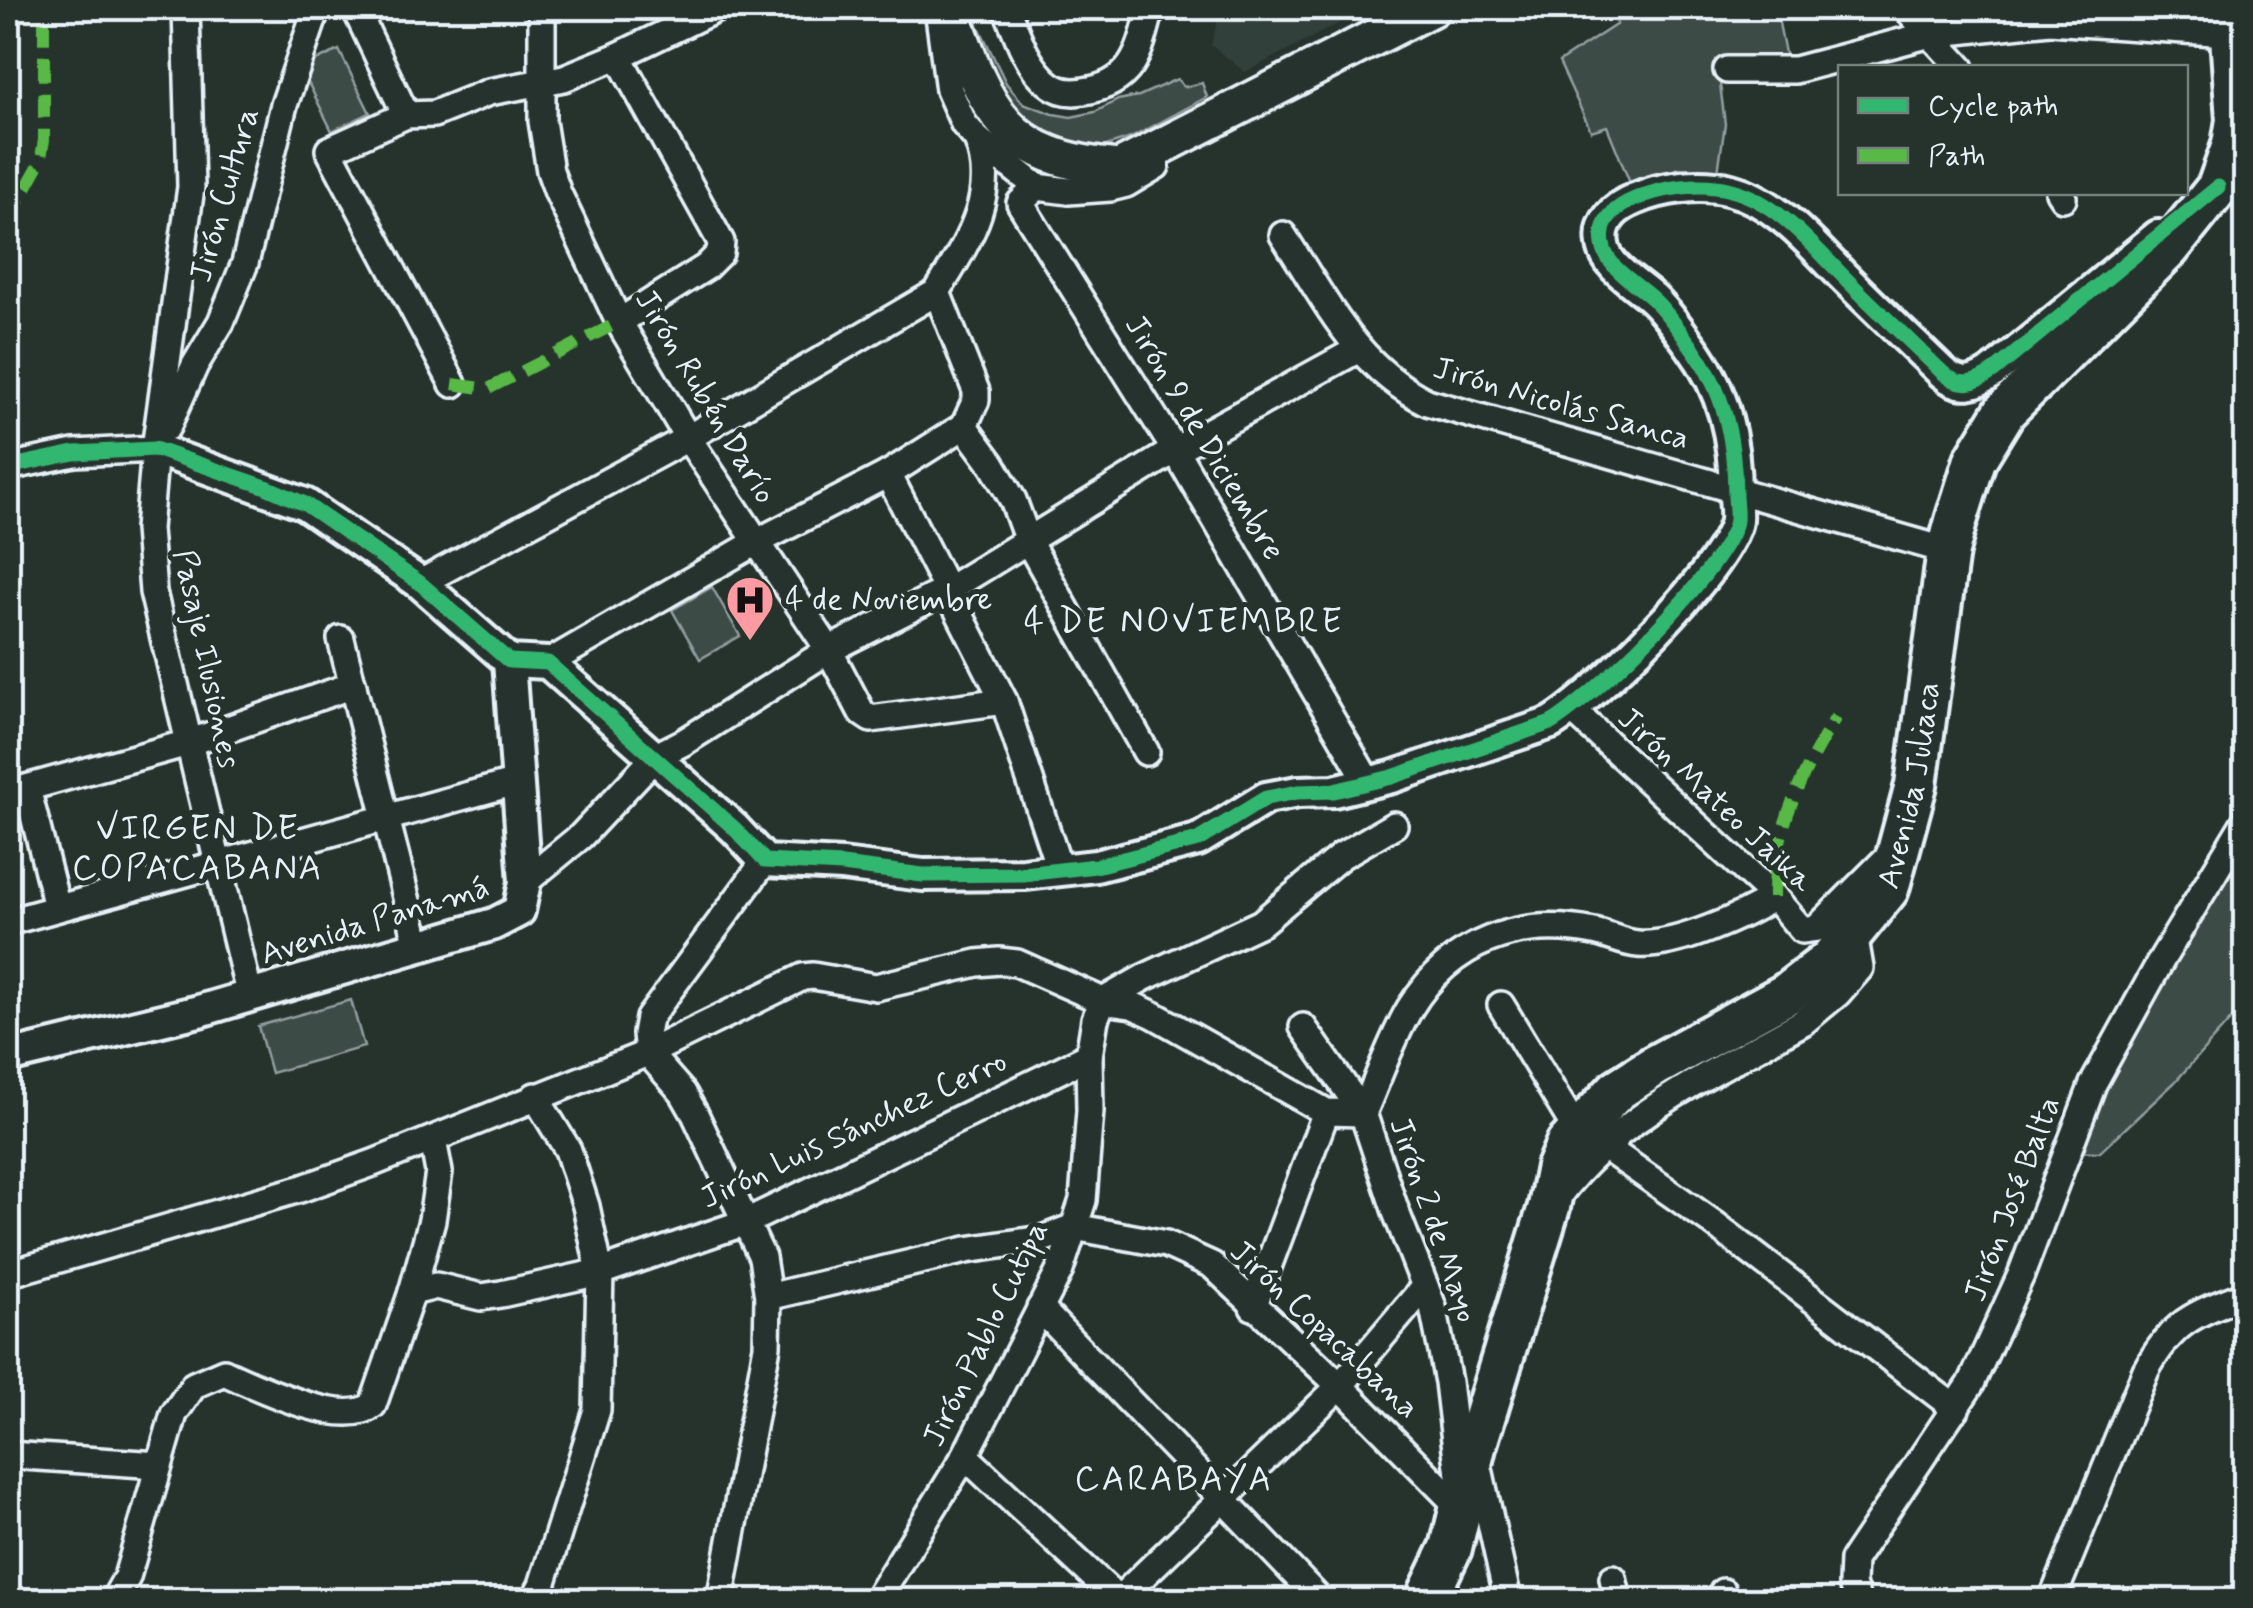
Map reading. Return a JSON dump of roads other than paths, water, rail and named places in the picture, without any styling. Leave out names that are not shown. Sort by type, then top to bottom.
[{"type":"highway","name":"Avenida Juliaca","points":[[1426,1600],[1451,1548],[1475,1447],[1557,1168],[1590,1138],[1617,1090],[1656,1064],[1786,994],[1830,960],[1888,890],[1916,785],[1948,551],[1966,480],[2005,411],[2169,248],[2218,186],[2238,120],[2229,20]]},
{"type":"main road","points":[[950,8],[990,107],[1010,132],[1033,181],[1072,163],[1119,168],[1432,8]]},
{"type":"street","name":"Pasaje Ilusiones","points":[[186,8],[191,186],[155,449],[148,530],[153,592],[250,996]]},
{"type":"street","name":"Jirón Cultura","points":[[155,449],[220,322],[245,263],[284,105],[317,8]]},
{"type":"street","points":[[358,8],[406,114]]},
{"type":"street","name":"Jirón Rubén Darío","points":[[542,8],[542,120],[558,194],[619,322],[688,438],[829,650],[862,713],[871,719],[1004,701]]},
{"type":"street","points":[[453,384],[329,150],[406,114],[434,114],[489,92],[543,84],[618,56],[718,8]]},
{"type":"street","points":[[938,8],[949,90],[964,124],[976,139],[985,174],[980,219]]},
{"type":"street","points":[[1006,8],[1031,63],[1048,83],[1063,92],[1116,83],[1138,54],[1151,8]]},
{"type":"street","points":[[1906,8],[1958,65]]},
{"type":"street","points":[[1727,70],[1795,70],[1932,34],[2049,21],[2229,20]]},
{"type":"street","points":[[618,56],[720,242],[720,253],[706,266],[619,322]]},
{"type":"street","name":"Jirón 9 de Diciembre","points":[[976,139],[1033,181],[1175,450],[1368,782]]},
{"type":"street","points":[[420,583],[688,438],[937,292],[980,219],[1033,181]]},
{"type":"street","points":[[548,663],[656,756],[765,862],[842,865],[923,875],[1060,871],[1096,866],[1198,840],[1266,798],[1334,791],[1368,782],[1512,738],[1572,710],[1638,649],[1720,553],[1736,524],[1736,473],[1724,406],[1710,374],[1655,301],[1605,254],[1604,229],[1614,210],[1643,196],[1683,187],[1732,190],[1760,203],[1795,229],[1952,382],[1966,384],[1994,370],[2218,186]]},
{"type":"street","name":"Jirón Nicolás Sanca","points":[[1283,235],[1357,350],[1385,378],[1427,402],[1948,551]]},
{"type":"street","points":[[8,466],[74,453],[155,449],[305,504],[420,583],[509,661],[548,663],[755,542],[888,474],[964,426],[976,400],[976,390],[937,292]]},
{"type":"street","points":[[525,882],[581,836],[656,756],[829,650],[949,588],[1175,450],[1357,350]]},
{"type":"street","points":[[964,426],[992,464],[1012,500],[1028,542],[1146,752]]},
{"type":"street","points":[[888,474],[1004,701],[1060,871]]},
{"type":"street","points":[[341,639],[418,945]]},
{"type":"street","name":"Avenida Panamá","points":[[8,1057],[250,996],[508,919],[519,911],[525,882],[509,661]]},
{"type":"street","points":[[57,907],[17,791],[188,743],[353,685]]},
{"type":"street","name":"Jirón Mateo Jaika","points":[[1572,710],[1774,897],[1802,930],[1818,928],[1900,845]]},
{"type":"street","points":[[8,922],[516,782]]},
{"type":"street","name":"Jirón José Balta","points":[[1857,1600],[1852,1584],[1853,1560],[1972,1384],[2010,1300],[2094,1084],[2162,957],[2246,820]]},
{"type":"street","points":[[1103,1001],[1145,977],[1261,924],[1341,856],[1394,824]]},
{"type":"street","points":[[720,1600],[768,1346],[768,1297],[762,1257],[695,1114],[648,1053],[646,1026],[765,862]]},
{"type":"street","points":[[8,1274],[300,1189],[433,1140],[648,1053],[814,976],[876,987],[999,960],[1016,963],[1103,1001],[1132,1005],[1154,1015],[1326,1112],[1363,1113],[1409,1010],[1447,964],[1468,949],[1526,927],[1550,926],[1598,932],[1638,944],[1653,943],[1705,930],[1754,910],[1774,897]]},
{"type":"street","name":"Jirón Pablo Cutipa","points":[[876,1600],[965,1456],[1060,1270],[1088,1172],[1088,1056],[1103,1001]]},
{"type":"street","points":[[1501,1005],[1590,1138],[1713,1223],[1956,1409]]},
{"type":"street","name":"Jirón 2 de Mayo","points":[[1303,1027],[1363,1113],[1396,1212],[1434,1307],[1448,1382],[1462,1510]]},
{"type":"street","name":"Jirón Luis Sánchez Cerro","points":[[412,1292],[436,1286],[480,1296],[501,1294],[600,1272],[746,1222],[1088,1056]]},
{"type":"street","points":[[534,1600],[597,1410],[600,1272],[586,1206],[568,1150],[536,1096]]},
{"type":"street","points":[[1253,1306],[1326,1112]]},
{"type":"street","points":[[114,1600],[127,1578],[174,1414],[194,1385],[224,1372],[271,1394],[344,1414],[364,1412],[377,1398],[412,1292],[438,1192],[440,1160],[433,1140]]},
{"type":"street","name":"Jirón Copacabana","points":[[768,1297],[966,1250],[1042,1239],[1074,1227],[1166,1244],[1212,1266],[1340,1386],[1462,1510]]},
{"type":"street","points":[[965,1456],[1119,1600],[1340,1386],[1425,1286]]},
{"type":"street","points":[[2052,1600],[2146,1370],[2159,1347],[2190,1317],[2246,1294]]},
{"type":"street","points":[[1040,1308],[1320,1600]]},
{"type":"street","points":[[1475,1447],[1508,1600]]},
{"type":"street","points":[[8,1455],[159,1465]]},
{"type":"place","name":"4 de Noviembre","points":[[750,642]]},
{"type":"district","name":"4 DE NOVIEMBRE","points":[[1184,622]]},
{"type":"district","name":"VIRGEN DE COPACABANA","points":[[198,849]]},
{"type":"district","name":"CARABAYA","points":[[1174,1480]]}]
